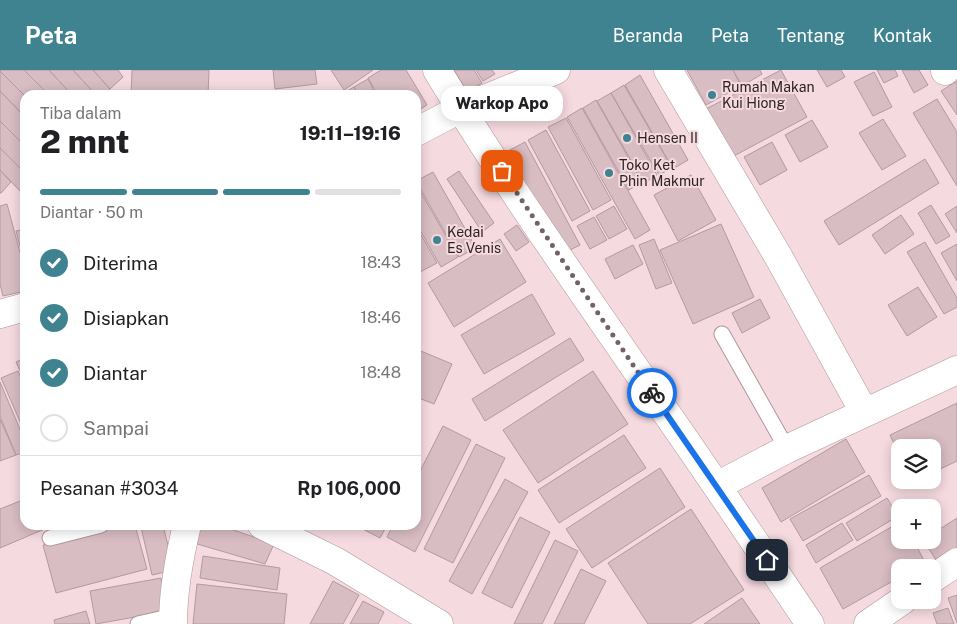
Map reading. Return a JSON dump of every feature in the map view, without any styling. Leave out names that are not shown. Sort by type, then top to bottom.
[{"type":"street","points":[[437,70],[460,108],[586,297],[810,624]]},
{"type":"street","points":[[421,129],[460,108],[556,70]]},
{"type":"street","points":[[668,70],[778,256],[864,412]]},
{"type":"street","points":[[0,314],[20,308]]},
{"type":"street","points":[[717,486],[787,449],[957,370]]},
{"type":"street","points":[[173,620],[174,595],[186,530]]},
{"type":"street","points":[[272,530],[335,561],[424,620]]},
{"type":"street","points":[[941,573],[957,562]]},
{"type":"street","points":[[868,624],[891,608]]},
{"type":"lane","points":[[722,334],[787,449]]},
{"type":"lane","points":[[50,538],[81,530]]},
{"type":"lane","points":[[138,624],[173,620]]},
{"type":"building","points":[[24,70],[44,90],[20,91],[0,71]]},
{"type":"building","points":[[24,70],[49,70],[67,90],[44,90]]},
{"type":"building","points":[[49,70],[73,70],[91,90],[67,90]]},
{"type":"building","points":[[73,70],[93,70],[110,89],[91,90]]},
{"type":"building","points":[[93,70],[118,70],[123,77],[110,89]]},
{"type":"building","points":[[132,70],[209,70],[208,90],[131,90]]},
{"type":"building","points":[[273,70],[315,70],[317,84],[275,89]]},
{"type":"building","points":[[331,70],[373,70],[344,90]]},
{"type":"building","points":[[381,70],[406,70],[418,90],[375,90],[368,78]]},
{"type":"building","points":[[454,70],[474,70],[482,83],[467,92]]},
{"type":"building","points":[[476,70],[492,70],[495,74],[483,81]]},
{"type":"building","name":"Rumah Makan Kui Hiong","points":[[687,70],[733,70],[741,86],[706,105]]},
{"type":"building","points":[[733,70],[760,70],[762,74],[742,86]]},
{"type":"building","points":[[781,70],[807,117],[730,158],[704,110]]},
{"type":"building","points":[[817,70],[841,70],[845,77],[827,87]]},
{"type":"building","points":[[877,70],[895,70],[898,76],[884,83]]},
{"type":"building","points":[[902,70],[919,70],[928,85],[914,93]]},
{"type":"building","points":[[0,71],[20,91],[20,112],[0,91]]},
{"type":"building","points":[[874,72],[892,107],[873,116],[854,82]]},
{"type":"building","points":[[640,75],[688,160],[673,169],[625,85]]},
{"type":"building","points":[[368,79],[374,90],[356,90],[354,87]]},
{"type":"building","points":[[957,81],[957,115],[941,91]]},
{"type":"building","points":[[624,85],[672,168],[659,175],[611,93]]},
{"type":"building","points":[[0,91],[20,112],[20,141],[0,121]]},
{"type":"building","name":"Hensen II","points":[[611,93],[657,175],[644,183],[597,101]]},
{"type":"building","points":[[421,95],[427,105],[421,109]]},
{"type":"building","points":[[937,99],[957,132],[957,186],[913,113]]},
{"type":"building","points":[[596,100],[642,182],[629,190],[583,108]]},
{"type":"building","name":"Toko Ket Phin Makmur","points":[[582,108],[650,230],[635,239],[567,117]]},
{"type":"building","points":[[566,118],[611,200],[593,210],[548,127]]},
{"type":"building","points":[[883,119],[906,156],[882,170],[859,133]]},
{"type":"building","points":[[812,120],[828,147],[800,162],[785,135]]},
{"type":"building","points":[[0,121],[20,141],[20,168],[0,148]]},
{"type":"building","points":[[546,130],[590,211],[572,221],[528,140]]},
{"type":"building","points":[[525,142],[580,245],[562,254],[508,151]]},
{"type":"building","points":[[772,142],[787,170],[760,185],[744,157]]},
{"type":"building","points":[[0,148],[20,168],[20,191],[0,170]]},
{"type":"building","points":[[925,159],[939,183],[839,245],[824,221]]},
{"type":"building","points":[[0,170],[11,182],[1,193],[0,193]]},
{"type":"building","points":[[459,171],[494,223],[482,232],[447,179]]},
{"type":"building","points":[[433,172],[476,248],[459,257],[421,190],[421,178]]},
{"type":"building","points":[[691,175],[716,220],[678,241],[654,195]]},
{"type":"building","name":"Kedai Es Venis","points":[[421,193],[458,257],[441,267],[421,232]]},
{"type":"building","points":[[7,204],[20,252],[20,292],[3,296],[0,284],[0,206]]},
{"type":"building","points":[[931,205],[950,236],[936,244],[918,213]]},
{"type":"building","points":[[614,206],[627,229],[609,239],[596,216]]},
{"type":"building","points":[[957,206],[957,233],[945,214]]},
{"type":"building","points":[[901,215],[914,234],[885,254],[872,235]]},
{"type":"building","points":[[594,217],[607,240],[590,249],[577,226]]},
{"type":"building","points":[[721,224],[754,297],[693,324],[660,250]]},
{"type":"building","points":[[517,225],[529,242],[516,251],[504,234]]},
{"type":"building","points":[[20,230],[20,246],[16,231]]},
{"type":"building","points":[[421,235],[437,263],[421,271]]},
{"type":"building","points":[[500,239],[526,282],[454,327],[428,283]]},
{"type":"building","points":[[654,239],[672,283],[656,289],[639,245]]},
{"type":"building","points":[[925,242],[957,298],[957,307],[944,314],[907,252]]},
{"type":"building","points":[[957,244],[957,281],[941,253]]},
{"type":"building","points":[[633,245],[643,264],[615,279],[605,259]]},
{"type":"building","points":[[918,287],[937,317],[907,336],[888,305]]},
{"type":"building","points":[[532,294],[555,334],[484,374],[461,335]]},
{"type":"building","points":[[760,299],[770,318],[742,333],[732,313]]},
{"type":"building","points":[[570,338],[584,360],[485,421],[472,399]]},
{"type":"building","points":[[421,351],[452,364],[434,404],[421,399]]},
{"type":"building","points":[[20,360],[20,371],[16,362]]},
{"type":"building","points":[[18,371],[20,375],[20,422],[1,378]]},
{"type":"building","points":[[593,371],[628,424],[538,483],[503,430]]},
{"type":"building","points":[[0,382],[20,429],[20,454],[16,455],[0,416]]},
{"type":"building","points":[[957,403],[957,461],[941,469],[941,439],[892,439],[890,435]]},
{"type":"building","points":[[0,419],[16,455],[0,461]]},
{"type":"building","points":[[443,426],[471,440],[415,552],[387,537],[390,530],[421,530],[421,469]]},
{"type":"building","points":[[624,435],[646,468],[559,523],[538,490]]},
{"type":"building","points":[[846,439],[865,472],[781,522],[762,488]]},
{"type":"building","points":[[476,444],[505,458],[453,563],[424,549]]},
{"type":"building","points":[[660,468],[685,507],[592,568],[566,529]]},
{"type":"building","points":[[869,475],[881,496],[803,541],[790,519]]},
{"type":"building","points":[[505,479],[528,492],[472,594],[449,581]]},
{"type":"building","points":[[887,498],[891,505],[891,520],[857,541],[846,523]]},
{"type":"building","points":[[20,501],[20,530],[42,530],[0,548],[0,509]]},
{"type":"building","points":[[691,509],[744,590],[690,624],[648,624],[608,563]]},
{"type":"building","points":[[520,517],[550,532],[512,608],[482,593]]},
{"type":"building","points":[[957,518],[957,551],[941,561],[941,559],[935,559],[929,549],[941,549],[941,528]]},
{"type":"building","points":[[842,523],[853,540],[816,563],[806,545]]},
{"type":"building","points":[[891,527],[891,549],[918,549],[923,559],[891,559],[891,582],[843,609],[820,568]]},
{"type":"building","points":[[99,530],[136,530],[147,569],[56,593],[43,545]]},
{"type":"building","points":[[142,530],[164,530],[174,570],[152,575]]},
{"type":"building","points":[[198,530],[233,530],[274,544],[265,564],[194,543]]},
{"type":"building","points":[[365,530],[384,530],[380,538]]},
{"type":"building","points":[[555,540],[578,551],[542,624],[514,624]]},
{"type":"building","points":[[203,556],[280,568],[277,590],[200,578]]},
{"type":"building","points":[[581,569],[606,581],[584,624],[554,624]]},
{"type":"building","points":[[161,578],[168,611],[96,624],[90,591]]},
{"type":"building","points":[[333,581],[359,595],[343,624],[310,624]]},
{"type":"building","points":[[197,584],[287,594],[284,624],[193,624]]},
{"type":"building","points":[[957,595],[957,623],[948,598]]},
{"type":"building","points":[[742,598],[760,624],[704,624]]},
{"type":"building","points":[[363,601],[384,612],[378,624],[350,624]]},
{"type":"building","points":[[948,608],[954,624],[937,624],[933,613]]},
{"type":"building","points":[[86,611],[90,624],[55,624],[54,620]]},
{"type":"way so far","points":[[502,171],[652,393]]},
{"type":"place","name":"Rumah Makan Kui Hiong","points":[[712,95]]},
{"type":"place","name":"Hensen II","points":[[627,138]]},
{"type":"place","name":"Warkop Apo","points":[[502,171]]},
{"type":"place","name":"Toko Ket Phin Makmur","points":[[609,173]]},
{"type":"place","name":"Kedai Es Venis","points":[[437,240]]},
{"type":"route","points":[[652,393],[767,560]]}]
